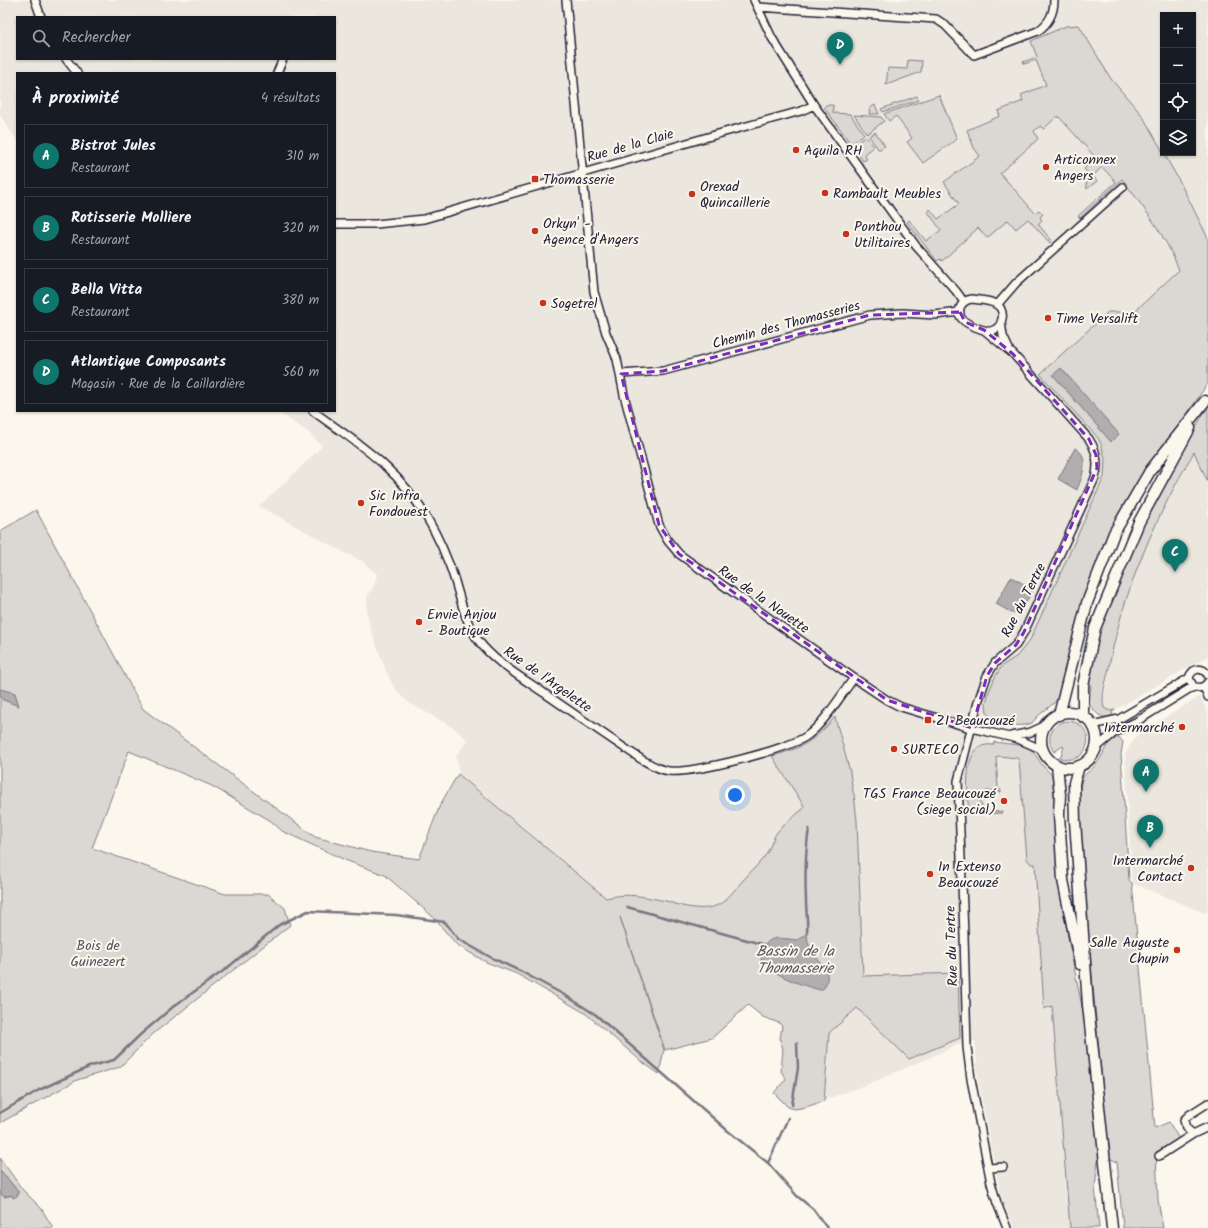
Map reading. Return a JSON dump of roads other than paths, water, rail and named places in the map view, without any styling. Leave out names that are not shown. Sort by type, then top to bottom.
[{"type":"main road","points":[[1059,715],[1087,603],[1114,533],[1150,471],[1206,398]]},
{"type":"main road","points":[[1083,717],[1083,686],[1095,628],[1138,522],[1206,398]]},
{"type":"main road","points":[[1071,713],[1083,717],[1092,725],[1096,737],[1095,750],[1089,759],[1079,766],[1071,768],[1056,765],[1049,760],[1043,750],[1041,736],[1046,725],[1051,719],[1059,715],[1071,713]]},
{"type":"main road","points":[[1056,765],[1060,795],[1059,814],[1063,880],[1088,1005]]},
{"type":"main road","points":[[1079,766],[1074,784],[1075,821],[1088,1005],[1112,1228]]},
{"type":"street","points":[[36,0],[41,16]]},
{"type":"street","name":"Rue de la Nouette","points":[[566,0],[594,292],[606,333],[617,359],[624,395],[659,525],[668,541],[679,554],[887,700],[901,707],[972,728],[1009,736],[1027,742],[1043,750]]},
{"type":"street","points":[[754,0],[772,38],[814,105],[916,246],[964,302]]},
{"type":"street","points":[[758,7],[936,19],[942,22],[974,55],[1038,31],[1048,23],[1054,10],[1054,0]]},
{"type":"street","points":[[67,60],[76,72]]},
{"type":"street","points":[[277,72],[282,60]]},
{"type":"street","name":"Rue de la Claie","points":[[336,224],[376,224],[424,219],[801,111],[814,105]]},
{"type":"street","points":[[997,305],[1016,283],[1123,187]]},
{"type":"street","points":[[972,299],[991,302],[997,305],[1002,311],[1002,315],[1001,322],[994,329],[984,330],[965,322],[961,318],[960,307],[964,302],[972,299]]},
{"type":"street","name":"Chemin des Thomasseries","points":[[621,374],[662,371],[870,315],[902,313],[940,315],[960,312]]},
{"type":"street","name":"Rue du Tertre","points":[[1001,322],[1003,336],[1013,354]]},
{"type":"street","name":"Rue du Tertre","points":[[984,330],[1013,354],[1089,439],[1096,454],[1097,468],[1095,478],[1033,617],[1016,645],[995,663],[987,676],[978,702],[958,781],[964,935],[966,1043],[971,1079],[988,1168],[997,1203],[1007,1228]]},
{"type":"street","name":"Rue de l'Argelette","points":[[314,412],[385,466],[414,498],[438,537],[450,564],[468,622],[476,638],[488,652],[505,666],[641,760],[669,771],[684,771],[699,769],[774,750],[797,742],[808,736],[817,726],[854,678]]},
{"type":"street","points":[[1195,687],[1191,684],[1190,678],[1192,672],[1199,669],[1207,671]]},
{"type":"street","points":[[1092,725],[1119,719],[1190,678]]},
{"type":"street","points":[[1095,750],[1114,733],[1139,720],[1189,689],[1206,685],[1208,697]]},
{"type":"street","name":"Rue de la Nouette","points":[[1009,736],[1031,732],[1046,725]]},
{"type":"street","points":[[1193,1134],[1186,1128],[1184,1120],[1189,1115],[1208,1104]]},
{"type":"street","points":[[1159,1156],[1193,1134],[1208,1127]]},
{"type":"street","points":[[988,1168],[1003,1167]]},
{"type":"water","points":[[1061,368],[1119,434],[1111,442],[1053,375]]},
{"type":"water","points":[[1075,448],[1083,456],[1084,461],[1083,473],[1077,490],[1058,479]]},
{"type":"water","points":[[1011,577],[1033,589],[1023,608],[1019,606],[1014,614],[996,604]]},
{"type":"water","points":[[0,689],[15,693],[19,706],[3,700],[0,695]]},
{"type":"water","name":"Bassin de la Thomasserie","points":[[807,932],[809,946],[824,968],[827,976],[827,982],[824,988],[820,990],[796,983],[780,975],[766,966],[761,960],[765,945],[768,941],[778,938],[797,940],[803,937]]},
{"type":"water","points":[[0,1170],[18,1191],[17,1196],[13,1198],[12,1195],[4,1197],[0,1193]]},
{"type":"waterway","points":[[807,932],[805,883],[809,829]]},
{"type":"waterway","points":[[627,907],[765,945]]},
{"type":"waterway","points":[[0,1113],[39,1090],[91,1066],[114,1060],[174,1006],[226,969],[279,925],[308,911],[396,915],[445,922],[458,939],[568,997],[596,1015],[728,1131],[768,1163]]},
{"type":"waterway","points":[[792,1105],[798,1068],[797,1043]]},
{"type":"waterway","points":[[788,1118],[768,1163],[797,1196],[813,1209],[827,1228]]},
{"type":"place","name":"Atlantique Composants","points":[[840,65]]},
{"type":"place","name":"Aquila RH","points":[[796,150]]},
{"type":"place","name":"Articonnex Angers","points":[[1046,167]]},
{"type":"place","name":"Thomasserie","points":[[535,179]]},
{"type":"place","name":"Rambault Meubles","points":[[825,193]]},
{"type":"place","name":"Orexad Quincaillerie","points":[[692,194]]},
{"type":"place","name":"Orkyn' - Agence d'Angers","points":[[535,231]]},
{"type":"place","name":"Ponthou Utilitaires","points":[[846,234]]},
{"type":"place","name":"Sogetrel","points":[[543,303]]},
{"type":"place","name":"Time Versalift","points":[[1048,318]]},
{"type":"place","name":"Sic Infra Fondouest","points":[[361,503]]},
{"type":"place","name":"Bella Vitta","points":[[1175,572]]},
{"type":"place","name":"Envie Anjou - Boutique","points":[[419,622]]},
{"type":"place","name":"ZI Beaucouzé","points":[[928,720]]},
{"type":"place","name":"Intermarché","points":[[1182,727]]},
{"type":"place","name":"SURTECO","points":[[894,749]]},
{"type":"place","name":"Bistrot Jules","points":[[1146,792]]},
{"type":"place","name":"TGS France Beaucouzé (siege social)","points":[[1004,801]]},
{"type":"place","name":"Rotisserie Molliere","points":[[1150,848]]},
{"type":"place","name":"Intermarché Contact","points":[[1191,868]]},
{"type":"place","name":"In Extenso Beaucouzé","points":[[930,874]]},
{"type":"place","name":"Salle Auguste Chupin","points":[[1177,950]]},
{"type":"park label","name":"Bois de Guinezert","points":[[98,954]]}]
